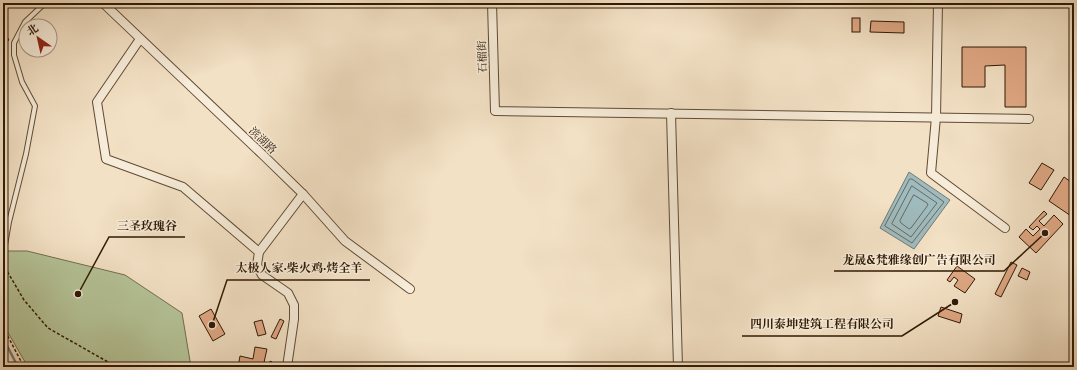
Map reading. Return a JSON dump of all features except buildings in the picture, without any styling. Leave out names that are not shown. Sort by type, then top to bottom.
[{"type":"street","name":"滨湖路","points":[[103,3],[303,194],[345,241],[410,289]]},
{"type":"street","name":"石榴街","points":[[492,3],[495,110],[671,113]]},
{"type":"street","points":[[938,3],[936,117],[931,173],[1005,228]]},
{"type":"street","points":[[140,39],[97,102],[106,158],[183,187],[259,252]]},
{"type":"street","points":[[678,367],[671,113],[1029,119]]},
{"type":"street","points":[[287,367],[294,319],[294,305],[288,293],[262,275],[257,265],[259,252],[303,194]]},
{"type":"lane","points":[[4,251],[8,222],[26,154],[35,106],[22,82],[14,55],[14,43],[25,22],[45,3]]},
{"type":"path","points":[[3,9],[9,3]]},
{"type":"path","points":[[4,251],[7,271],[24,300],[48,328],[108,362],[120,367]]},
{"type":"path","points":[[3,327],[24,367]]},
{"type":"path","points":[[3,362],[6,367]]},
{"type":"green space","points":[[3,251],[27,251],[125,275],[182,313],[191,367],[28,367],[3,324]]},
{"type":"water","points":[[909,172],[950,200],[914,249],[880,228]]},
{"type":"waterway","points":[[3,338],[18,367]]},
{"type":"place","name":"龙晟&梵雅缘创广告有限公司","points":[[1045,233]]},
{"type":"place","name":"三圣玫瑰谷","points":[[78,294]]},
{"type":"place","name":"四川泰坤建筑工程有限公司","points":[[955,302]]},
{"type":"place","name":"太极人家·柴火鸡·烤全羊","points":[[212,325]]}]
